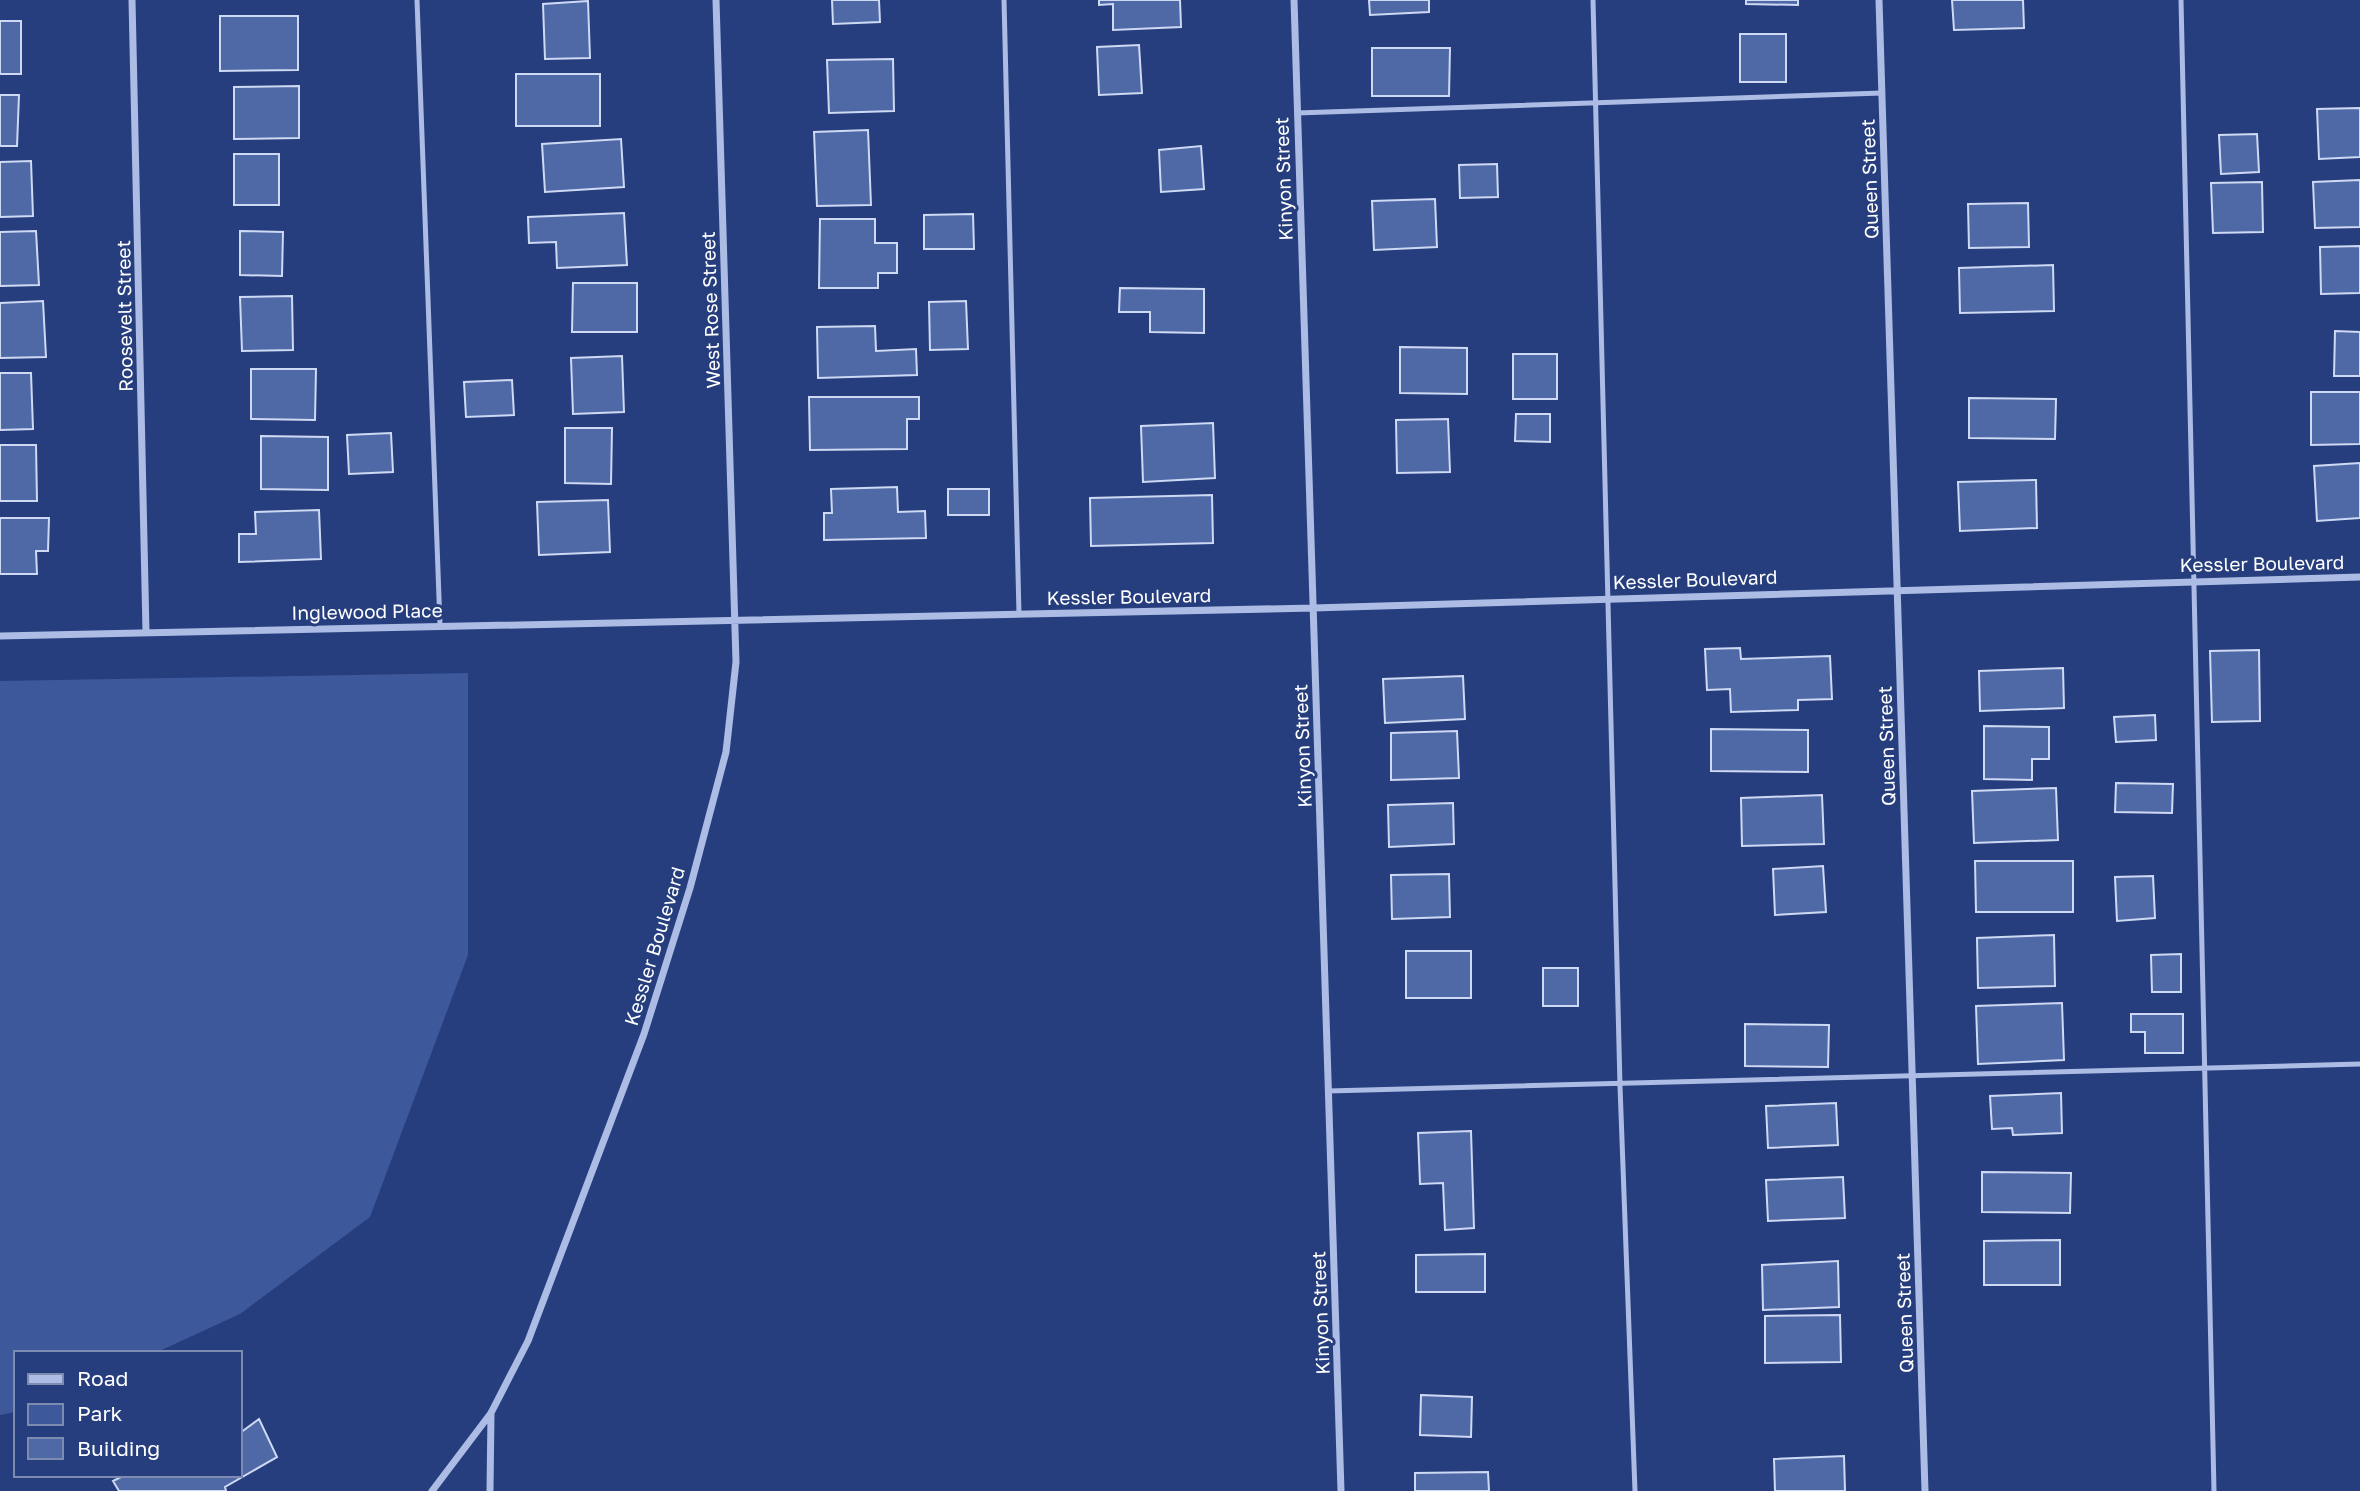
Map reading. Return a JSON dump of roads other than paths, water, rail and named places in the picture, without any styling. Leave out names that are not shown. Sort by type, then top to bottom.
[{"type":"street","name":"Roosevelt Street","points":[[132,0],[146,632]]},
{"type":"street","name":"West Rose Street","points":[[716,0],[735,618]]},
{"type":"street","name":"Kinyon Street","points":[[1294,0],[1341,1491]]},
{"type":"street","name":"Queen Street","points":[[1879,0],[1925,1491]]},
{"type":"street","name":"Kessler Boulevard","points":[[432,1491],[491,1413],[528,1341],[644,1034],[690,888],[726,752],[736,662],[735,618],[1313,608],[2360,576]]},
{"type":"street","name":"Inglewood Place","points":[[0,636],[735,618]]},
{"type":"street","name":"Kessler Boulevard","points":[[490,1491],[491,1413]]},
{"type":"lane","points":[[417,0],[440,625]]},
{"type":"lane","points":[[1004,0],[1019,614]]},
{"type":"lane","points":[[1593,0],[1620,1086],[1635,1491]]},
{"type":"lane","points":[[2181,0],[2214,1491]]},
{"type":"lane","points":[[1297,113],[1882,93]]},
{"type":"lane","points":[[1328,1091],[1470,1086],[1620,1086],[2360,1064]]}]
